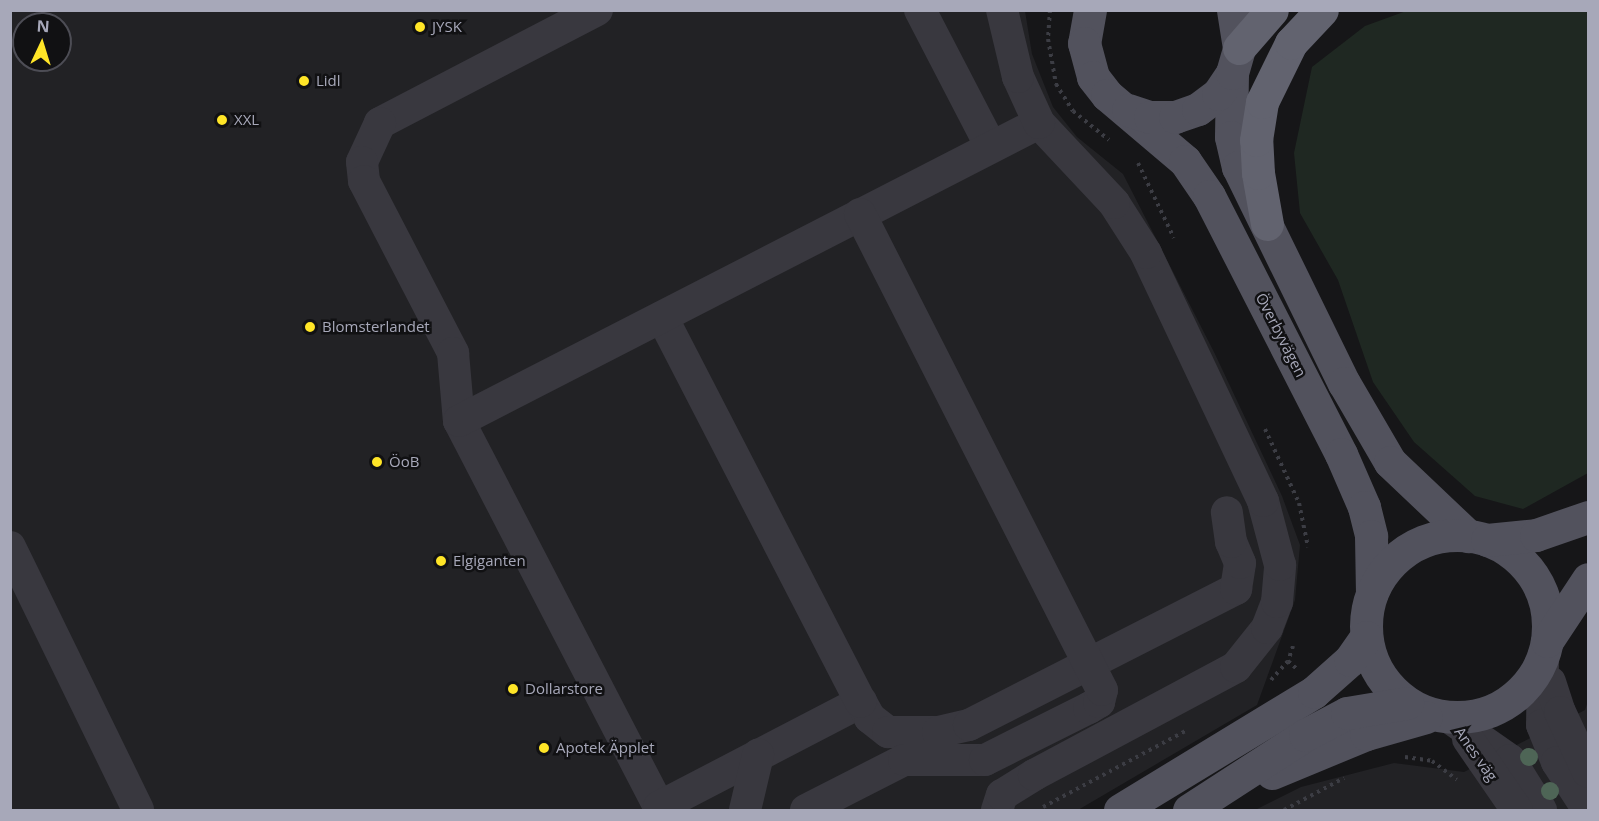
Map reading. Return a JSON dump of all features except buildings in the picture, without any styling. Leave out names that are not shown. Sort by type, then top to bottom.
[{"type":"highway","points":[[1236,61],[1272,10]]},
{"type":"highway","points":[[1267,224],[1258,173],[1262,102],[1291,43],[1322,10]]},
{"type":"main road","points":[[1233,10],[1236,61],[1229,105],[1236,157],[1250,197],[1267,224],[1344,383],[1390,462],[1477,538],[1512,553],[1532,573],[1546,606],[1545,649]]},
{"type":"main road","name":"Överbyvägen","points":[[1088,14],[1084,43],[1093,77],[1107,95],[1185,161],[1209,196],[1255,284],[1364,507],[1371,536],[1372,592],[1366,637],[1350,660],[1314,692],[1120,810]]},
{"type":"main road","name":"Överbyvägen","points":[[1126,110],[1162,118],[1187,114],[1209,102],[1236,61]]},
{"type":"main road","name":"Överbyvägen","points":[[1372,592],[1391,564],[1418,544],[1434,538],[1536,535],[1588,517]]},
{"type":"main road","points":[[1189,810],[1228,789],[1305,735],[1347,713],[1430,712],[1476,716],[1501,706],[1527,686],[1545,649],[1588,579]]},
{"type":"main road","name":"Överbyvägen","points":[[1366,637],[1380,674],[1430,712]]},
{"type":"street","points":[[597,10],[380,123],[367,145],[362,162],[364,181],[453,352],[459,421],[659,807],[861,702]]},
{"type":"street","points":[[920,10],[991,147]]},
{"type":"street","points":[[997,810],[1002,795],[1034,775],[1236,667],[1267,627],[1277,602],[1280,565],[1263,501],[1146,253],[1114,203],[1039,123],[1018,76],[1002,10]]},
{"type":"street","points":[[459,421],[1039,123]]},
{"type":"street","points":[[806,810],[892,764],[916,759],[985,760],[1089,708],[1099,702],[1102,690],[860,214]]},
{"type":"street","points":[[662,317],[861,702],[870,718],[888,732],[938,732],[969,725],[1236,589],[1240,563],[1231,542],[1227,512]]},
{"type":"street","points":[[10,547],[138,810]]},
{"type":"street","points":[[1545,649],[1560,712],[1588,772]]},
{"type":"street","points":[[1545,649],[1542,725],[1557,762],[1588,810]]},
{"type":"street","name":"Anes väg","points":[[1430,712],[1477,750],[1516,810]]},
{"type":"street","name":"Anes väg","points":[[1430,712],[1510,760],[1541,810]]},
{"type":"street","points":[[746,810],[758,755]]},
{"type":"shaded area","points":[[1409,10],[1588,11],[1588,473],[1523,509],[1475,496],[1414,442],[1373,382],[1338,280],[1300,213],[1294,153],[1312,67],[1365,26]]},
{"type":"shaded area","points":[[10,11],[1025,11],[1032,54],[1053,107],[1077,137],[1123,174],[1214,352],[1282,496],[1300,545],[1295,600],[1257,705],[1078,810],[11,810]]},
{"type":"shaded area","points":[[1588,701],[1588,810],[1255,810],[1301,787],[1394,763],[1464,772],[1585,710]]},
{"type":"place","name":"JYSK","points":[[420,27]]},
{"type":"place","name":"Lidl","points":[[304,81]]},
{"type":"place","name":"XXL","points":[[222,120]]},
{"type":"place","name":"Blomsterlandet","points":[[310,327]]},
{"type":"place","name":"ÖoB","points":[[377,462]]},
{"type":"place","name":"Elgiganten","points":[[441,561]]},
{"type":"place","name":"Dollarstore","points":[[513,689]]},
{"type":"place","name":"Apotek Äpplet","points":[[544,748]]}]
